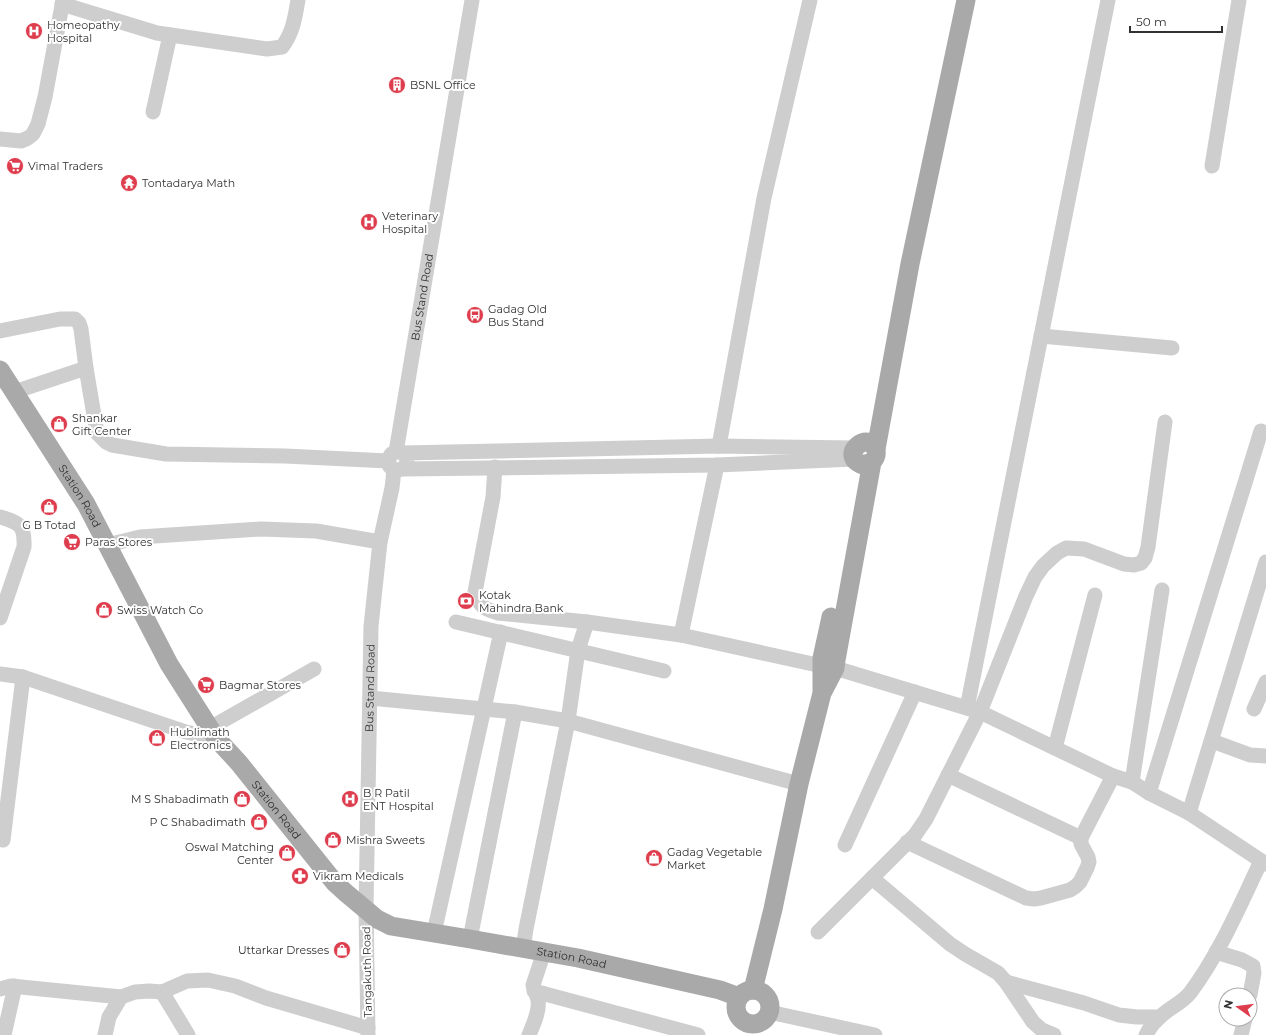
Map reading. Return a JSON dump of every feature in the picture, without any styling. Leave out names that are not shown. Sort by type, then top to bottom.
[{"type":"main road","points":[[746,994],[758,991],[764,994],[768,1000],[770,1006],[762,1024],[745,1022],[738,1014],[737,1003],[746,994],[773,909],[800,784],[828,667],[864,454],[954,0]]},
{"type":"main road","points":[[864,454],[910,264],[966,0]]},
{"type":"main road","name":"Station Road","points":[[1,373],[86,504],[169,664],[213,733],[239,763],[335,883],[366,910],[391,926],[578,958],[720,990],[746,994]]},
{"type":"street","points":[[0,139],[21,141],[33,134],[38,124],[45,97],[62,2],[170,35],[267,49],[282,47],[288,40],[294,24],[298,0]]},
{"type":"street","name":"Bus Stand Road","points":[[366,910],[371,626],[380,542],[397,461],[472,0]]},
{"type":"street","points":[[719,446],[764,198],[810,0]]},
{"type":"street","points":[[974,710],[1042,336],[1108,0]]},
{"type":"street","points":[[1212,166],[1239,0]]},
{"type":"street","points":[[153,112],[170,35]]},
{"type":"street","points":[[0,331],[60,319],[75,319],[79,323],[81,329],[97,432],[106,442],[112,445],[166,454],[285,456],[495,467],[717,465],[864,454]]},
{"type":"street","points":[[1042,336],[1172,348]]},
{"type":"street","points":[[14,392],[86,368]]},
{"type":"street","points":[[818,932],[915,835],[926,819],[948,775],[974,710],[1026,596],[1039,572],[1057,553],[1066,548],[1084,549],[1124,564],[1134,565],[1141,563],[1145,558],[1148,547],[1166,422]]},
{"type":"street","points":[[1149,794],[1261,431]]},
{"type":"street","points":[[397,461],[719,446],[864,454]]},
{"type":"street","points":[[681,635],[717,465]]},
{"type":"street","points":[[495,467],[493,497],[476,592],[479,602],[486,610],[498,613],[587,622],[681,635],[828,667],[974,710],[1113,776],[1132,782],[1149,794],[1189,813],[1255,857],[1216,952],[1189,994],[1177,1005],[1159,1017],[1146,1035]]},
{"type":"street","points":[[0,517],[18,524],[25,536],[24,547],[0,618]]},
{"type":"street","points":[[107,545],[140,537],[261,529],[316,531],[380,542]]},
{"type":"street","points":[[1189,813],[1265,568]]},
{"type":"street","points":[[1132,782],[1162,590]]},
{"type":"street","points":[[1055,748],[1095,595]]},
{"type":"street","points":[[456,622],[664,671]]},
{"type":"street","points":[[523,949],[568,721],[578,650],[587,622]]},
{"type":"street","points":[[434,933],[501,632]]},
{"type":"street","points":[[0,674],[23,677],[186,732],[213,733],[314,669]]},
{"type":"street","points":[[3,840],[23,677]]},
{"type":"street","points":[[1254,709],[1266,682]]},
{"type":"street","points":[[844,845],[915,692]]},
{"type":"street","points":[[370,698],[515,712],[568,721],[800,784]]},
{"type":"street","points":[[470,939],[515,712]]},
{"type":"street","points":[[1212,741],[1250,755],[1266,756]]},
{"type":"street","points":[[948,775],[1081,838]]},
{"type":"street","points":[[907,842],[1026,898],[1034,899],[1070,890],[1080,882],[1087,868],[1089,862],[1088,857],[1081,844],[1081,838],[1113,776]]},
{"type":"street","points":[[872,878],[950,944],[998,973],[1006,982],[1033,1022],[1042,1030],[1054,1035]]},
{"type":"street","name":"Tangakuth Road","points":[[366,910],[368,1031]]},
{"type":"street","points":[[529,1035],[539,1003],[538,996],[534,991],[533,985],[544,952]]},
{"type":"street","points":[[1216,952],[1242,960],[1253,966],[1254,973],[1251,987]]},
{"type":"street","points":[[0,989],[15,986],[73,993],[121,996],[135,992],[162,992],[187,981],[208,980],[234,986],[368,1031]]},
{"type":"street","points":[[1006,982],[1084,1003],[1119,1015],[1159,1017]]},
{"type":"street","points":[[4,1035],[15,986]]},
{"type":"street","points":[[534,991],[698,1035]]},
{"type":"street","points":[[162,992],[188,1035]]},
{"type":"street","points":[[105,1035],[109,1017],[121,996]]},
{"type":"street","points":[[762,1024],[875,1035]]},
{"type":"place","name":"Homeopathy Hospital","points":[[34,31]]},
{"type":"place","name":"BSNL Office","points":[[397,85]]},
{"type":"place","name":"Vimal Traders","points":[[15,166]]},
{"type":"place","name":"Tontadarya Math","points":[[129,183]]},
{"type":"place","name":"Veterinary Hospital","points":[[369,222]]},
{"type":"place","name":"Gadag Old Bus Stand","points":[[475,315]]},
{"type":"place","name":"Shankar Gift Center","points":[[59,424]]},
{"type":"place","name":"G B Totad","points":[[49,507]]},
{"type":"place","name":"Paras Stores","points":[[72,542]]},
{"type":"place","name":"Kotak Mahindra Bank","points":[[466,601]]},
{"type":"place","name":"Swiss Watch Co","points":[[104,610]]},
{"type":"place","name":"Bagmar Stores","points":[[206,685]]},
{"type":"place","name":"Hublimath Electronics","points":[[157,738]]},
{"type":"place","name":"M S Shabadimath","points":[[242,799]]},
{"type":"place","name":"B R Patil ENT Hospital","points":[[350,799]]},
{"type":"place","name":"P C Shabadimath","points":[[259,822]]},
{"type":"place","name":"Mishra Sweets","points":[[333,840]]},
{"type":"place","name":"Oswal Matching Center","points":[[287,853]]},
{"type":"place","name":"Gadag Vegetable Market","points":[[654,858]]},
{"type":"place","name":"Vikram Medicals","points":[[300,876]]},
{"type":"place","name":"Uttarkar Dresses","points":[[342,950]]}]
